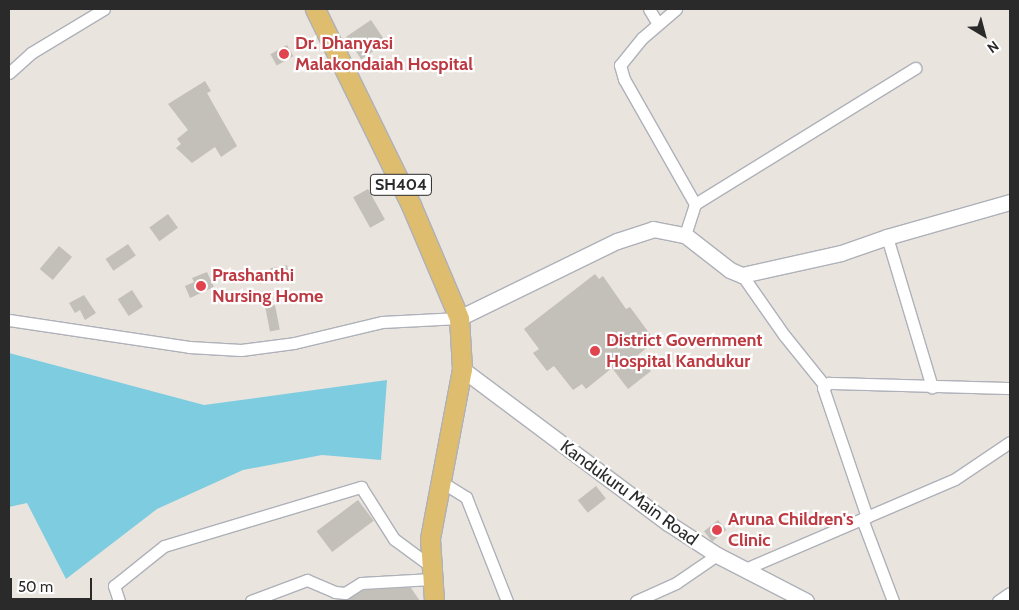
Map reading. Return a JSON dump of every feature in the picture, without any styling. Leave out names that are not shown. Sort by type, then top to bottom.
[{"type":"main road","name":"SH404","points":[[315,9],[411,205],[459,318],[462,369],[430,539],[434,601]]},
{"type":"street","points":[[9,73],[31,53],[104,9]]},
{"type":"street","points":[[649,9],[658,24]]},
{"type":"street","points":[[676,9],[625,55],[620,64],[621,73],[695,204]]},
{"type":"street","points":[[685,235],[695,204],[915,68]]},
{"type":"street","points":[[742,275],[841,254],[887,236],[1010,202]]},
{"type":"street","points":[[9,320],[188,347],[241,350],[294,343],[382,322],[459,318],[617,241],[653,229],[673,230],[685,235],[730,270],[742,275],[784,335],[825,386],[864,518],[893,601]]},
{"type":"street","points":[[887,236],[932,387]]},
{"type":"street","name":"Kandukuru Main Road","points":[[462,369],[668,523],[718,555],[806,601]]},
{"type":"street","points":[[825,386],[828,382],[932,387],[1010,388]]},
{"type":"street","points":[[745,569],[955,478],[1010,442]]},
{"type":"street","points":[[440,481],[466,497],[507,601]]},
{"type":"street","points":[[119,601],[114,586],[164,546],[362,488],[394,539],[432,573]]},
{"type":"street","points":[[636,601],[676,582],[718,555]]},
{"type":"street","points":[[251,601],[307,580],[345,593],[361,583],[432,573]]},
{"type":"street","points":[[998,601],[1010,593]]},
{"type":"water","points":[[9,353],[204,405],[387,380],[381,460],[322,455],[243,470],[157,509],[66,579],[27,503],[9,507]]},
{"type":"building","points":[[371,20],[386,42],[361,59],[346,37]]},
{"type":"building","points":[[287,45],[293,56],[277,66],[270,54]]},
{"type":"building","points":[[205,81],[211,91],[207,93],[237,146],[221,157],[215,147],[192,163],[176,148],[181,144],[177,139],[188,130],[168,104]]},
{"type":"building","points":[[368,189],[385,220],[370,228],[353,197]]},
{"type":"building","points":[[168,214],[178,228],[159,241],[149,228]]},
{"type":"building","points":[[128,244],[136,256],[113,271],[106,259]]},
{"type":"building","points":[[59,246],[72,257],[53,280],[40,269]]},
{"type":"building","points":[[287,265],[289,275],[272,278],[270,268]]},
{"type":"building","points":[[207,272],[214,287],[190,298],[185,286],[194,282],[192,278]]},
{"type":"building","points":[[595,274],[599,279],[603,276],[626,309],[630,307],[655,341],[638,355],[651,371],[628,389],[612,368],[586,389],[582,384],[573,390],[554,366],[547,371],[533,353],[539,349],[524,329]]},
{"type":"building","points":[[132,290],[143,307],[129,316],[118,299]]},
{"type":"building","points":[[84,295],[96,313],[85,320],[80,310],[75,313],[69,303]]},
{"type":"building","points":[[275,305],[280,330],[270,331],[265,307]]},
{"type":"building","points":[[596,486],[606,499],[588,513],[578,500]]},
{"type":"building","points":[[358,500],[374,521],[332,552],[316,531]]},
{"type":"building","points":[[718,520],[726,530],[712,541],[704,531]]},
{"type":"building","points":[[411,588],[420,601],[342,601],[364,590]]},
{"type":"place","name":"Dr. Dhanyasi Malakondaiah Hospital","points":[[284,54]]},
{"type":"place","name":"Prashanthi Nursing Home","points":[[201,286]]},
{"type":"place","name":"District Government Hospital Kandukur","points":[[595,351]]},
{"type":"place","name":"Aruna Children's Clinic","points":[[717,530]]}]
